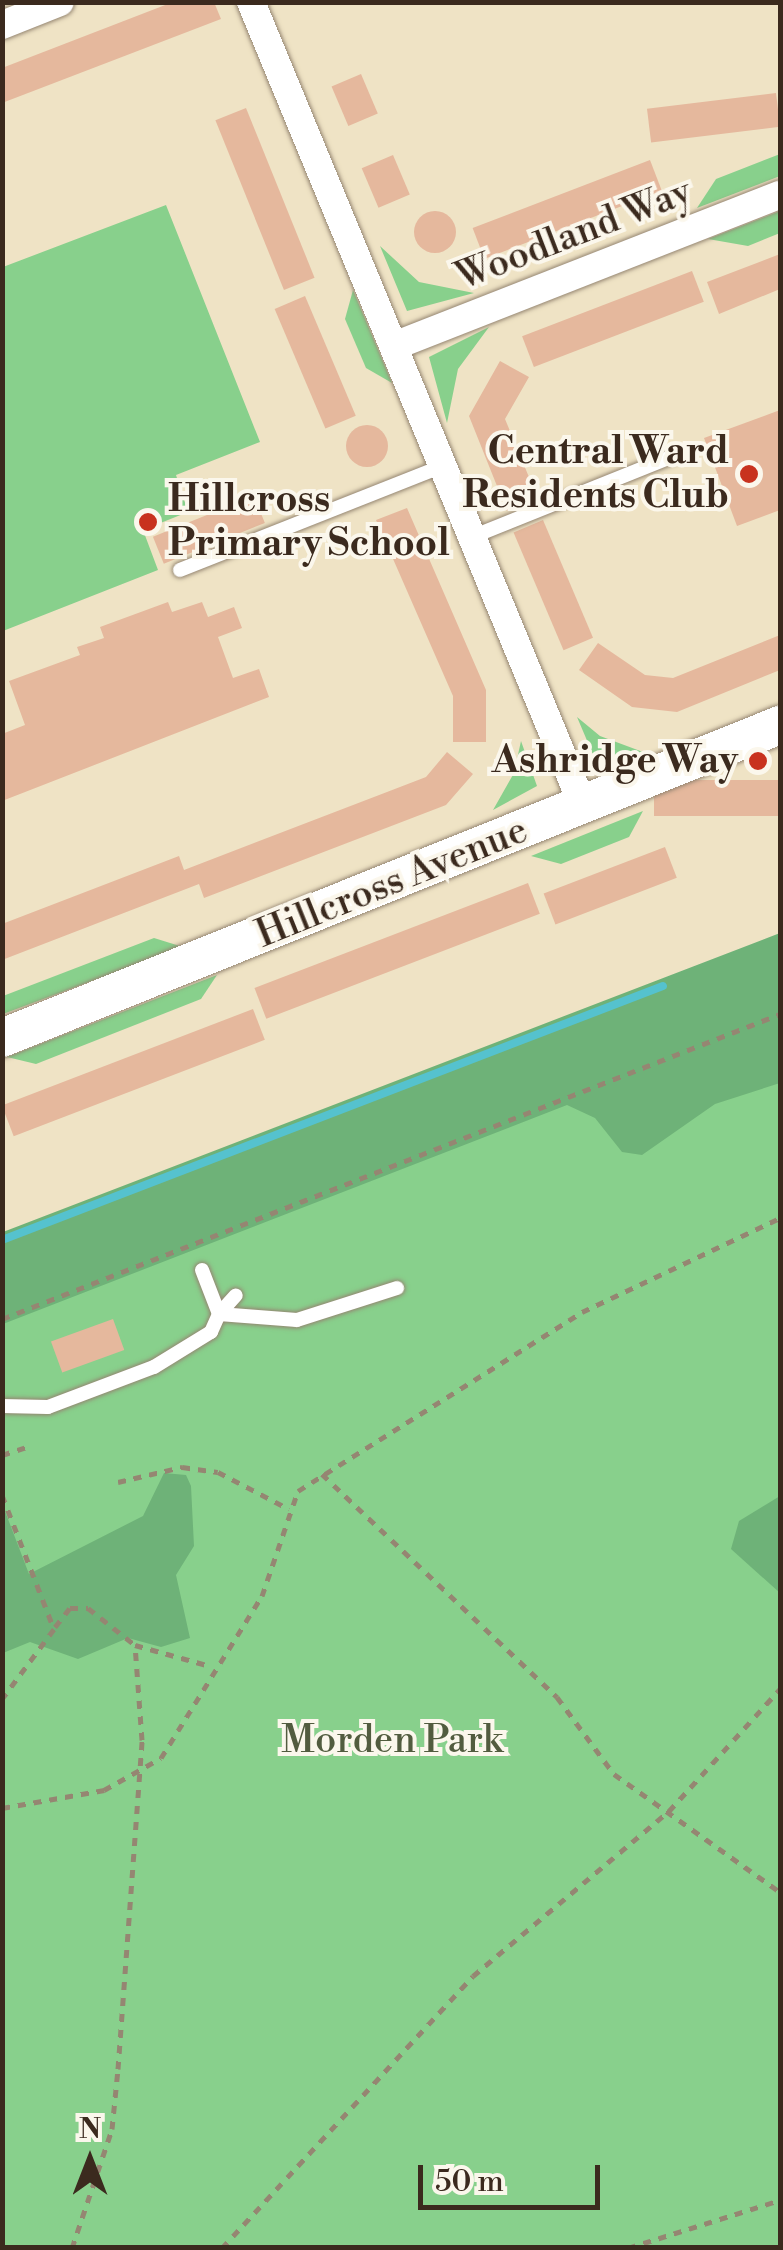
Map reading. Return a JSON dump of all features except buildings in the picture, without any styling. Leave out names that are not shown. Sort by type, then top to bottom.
[{"type":"street","points":[[2,25],[60,2]]},
{"type":"street","points":[[251,2],[583,806]]},
{"type":"street","name":"Woodland Way","points":[[394,346],[780,194]]},
{"type":"street","name":"Hillcross Avenue","points":[[2,1038],[780,726]]},
{"type":"lane","points":[[472,537],[676,455]]},
{"type":"lane","points":[[180,570],[444,466]]},
{"type":"lane","points":[[202,1270],[219,1314]]},
{"type":"lane","points":[[219,1314],[296,1320],[397,1288]]},
{"type":"lane","points":[[2,1406],[48,1407],[154,1367],[210,1332],[236,1294]]},
{"type":"path","points":[[2,1319],[780,1014]]},
{"type":"path","points":[[2,1808],[140,1777],[191,1712],[210,1666],[262,1596],[289,1509],[322,1474],[582,1312],[780,1218]]},
{"type":"path","points":[[2,1455],[29,1446]]},
{"type":"path","points":[[118,1482],[182,1467],[218,1472],[289,1509]]},
{"type":"path","points":[[322,1474],[558,1697],[614,1774],[780,1892]]},
{"type":"path","points":[[2,1496],[54,1629]]},
{"type":"path","points":[[2,1699],[70,1608],[88,1608],[135,1645],[210,1666]]},
{"type":"path","points":[[72,2248],[112,2129],[140,1777],[135,1645]]},
{"type":"path","points":[[222,2248],[473,1976],[669,1811],[780,1689]]},
{"type":"path","points":[[628,2248],[780,2200]]},
{"type":"green space","points":[[780,154],[780,176],[697,208],[716,179]]},
{"type":"green space","points":[[166,205],[260,442],[176,475],[188,512],[143,530],[158,570],[3,631],[3,267]]},
{"type":"green space","points":[[780,211],[780,233],[748,246],[708,239]]},
{"type":"green space","points":[[380,246],[419,282],[474,293],[407,311]]},
{"type":"green space","points":[[353,290],[392,383],[366,368],[345,319]]},
{"type":"green space","points":[[489,327],[458,369],[447,423],[429,357]]},
{"type":"green space","points":[[577,717],[600,736],[643,752],[597,764]]},
{"type":"green space","points":[[521,741],[537,786],[493,810],[514,773]]},
{"type":"green space","points":[[643,811],[629,837],[561,864],[531,856]]},
{"type":"green space","points":[[780,933],[780,1083],[715,1104],[642,1155],[622,1152],[595,1118],[567,1105],[3,1324],[3,1232]]},
{"type":"green space","name":"Morden Park","points":[[780,935],[780,2247],[3,2247],[2,1234]]},
{"type":"green space","points":[[154,938],[183,947],[3,1014],[3,996]]},
{"type":"green space","points":[[217,975],[201,999],[36,1064],[7,1057]]},
{"type":"green space","points":[[164,1473],[186,1475],[191,1486],[194,1546],[176,1575],[190,1638],[161,1647],[128,1638],[78,1659],[30,1642],[3,1653],[3,1506],[29,1574],[143,1516]]},
{"type":"green space","points":[[780,1496],[780,1593],[731,1549],[739,1521]]},
{"type":"waterway","points":[[2,1240],[663,986]]},
{"type":"place","name":"Central Ward Residents Club","points":[[749,474]]},
{"type":"place","name":"Hillcross Primary School","points":[[148,522]]},
{"type":"place","name":"Ashridge Way","points":[[758,761]]}]
